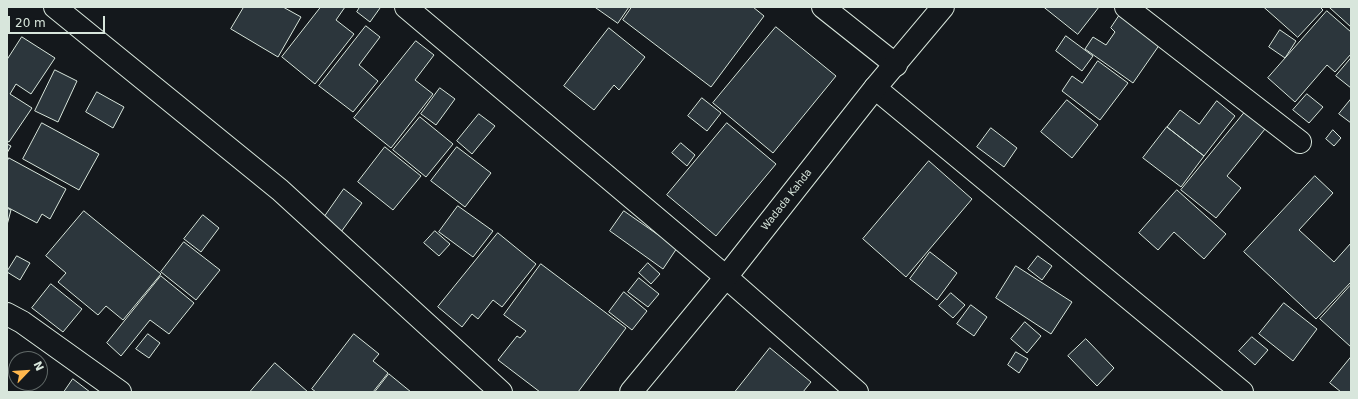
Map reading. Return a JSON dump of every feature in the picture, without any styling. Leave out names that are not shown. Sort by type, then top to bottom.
[{"type":"street","points":[[55,7],[280,190],[501,392]]},
{"type":"street","points":[[406,7],[726,277],[857,392]]},
{"type":"street","points":[[823,7],[896,64]]},
{"type":"street","name":"Wadada Kahda","points":[[631,392],[726,277],[876,88],[943,7]]},
{"type":"street","points":[[1126,7],[1300,142]]},
{"type":"street","points":[[876,88],[1242,392]]},
{"type":"street","points":[[7,314],[22,322],[120,392]]},
{"type":"building","points":[[244,7],[283,7],[301,17],[278,57],[231,29]]},
{"type":"building","points":[[321,7],[345,7],[336,20],[354,34],[315,84],[282,57]]},
{"type":"building","points":[[360,7],[380,8],[370,22],[357,12]]},
{"type":"building","points":[[595,7],[629,7],[618,23]]},
{"type":"building","points":[[632,7],[753,7],[764,16],[711,87],[623,20]]},
{"type":"building","points":[[1044,7],[1099,7],[1078,34]]},
{"type":"building","points":[[1264,7],[1320,7],[1323,10],[1298,37]]},
{"type":"building","points":[[1351,7],[1351,27],[1330,8]]},
{"type":"building","points":[[1327,11],[1351,32],[1351,54],[1335,72],[1327,65],[1295,102],[1268,78]]},
{"type":"building","points":[[1119,16],[1160,44],[1133,83],[1085,49],[1093,37],[1106,45],[1115,32],[1111,28]]},
{"type":"building","points":[[366,26],[380,37],[359,65],[378,81],[353,112],[319,86]]},
{"type":"building","points":[[776,27],[836,76],[773,153],[713,103]]},
{"type":"building","points":[[609,28],[645,57],[619,90],[614,85],[594,110],[564,86]]},
{"type":"building","points":[[1280,30],[1296,41],[1285,58],[1269,47]]},
{"type":"building","points":[[1066,36],[1093,56],[1082,71],[1056,51]]},
{"type":"building","points":[[22,37],[55,58],[31,94],[16,84],[10,94],[32,108],[9,142],[7,141],[7,60]]},
{"type":"building","points":[[416,41],[434,55],[415,80],[433,94],[391,148],[354,118]]},
{"type":"building","points":[[1351,58],[1351,88],[1336,76]]},
{"type":"building","points":[[1098,61],[1128,83],[1100,120],[1062,91],[1072,76],[1082,83]]},
{"type":"building","points":[[55,70],[77,81],[58,122],[35,111]]},
{"type":"building","points":[[440,88],[455,99],[436,125],[421,114]]},
{"type":"building","points":[[97,92],[124,107],[113,128],[86,112]]},
{"type":"building","points":[[1307,94],[1323,107],[1309,123],[1293,110]]},
{"type":"building","points":[[702,98],[721,113],[707,131],[688,116]]},
{"type":"building","points":[[1351,99],[1351,123],[1339,114]]},
{"type":"building","points":[[1067,100],[1098,125],[1072,158],[1041,132]]},
{"type":"building","points":[[1217,101],[1235,116],[1204,156],[1167,127],[1180,110],[1199,124]]},
{"type":"building","points":[[1245,112],[1265,129],[1227,176],[1241,188],[1216,218],[1181,190]]},
{"type":"building","points":[[479,114],[495,126],[472,154],[457,141]]},
{"type":"building","points":[[420,117],[453,144],[426,177],[393,150]]},
{"type":"building","points":[[42,123],[99,154],[79,190],[23,159]]},
{"type":"building","points":[[727,123],[776,164],[716,236],[667,195]]},
{"type":"building","points":[[1167,127],[1204,156],[1181,187],[1143,158]]},
{"type":"building","points":[[991,128],[1017,148],[1004,167],[977,147]]},
{"type":"building","points":[[1333,130],[1341,138],[1334,146],[1326,139]]},
{"type":"building","points":[[681,143],[695,155],[687,166],[672,153]]},
{"type":"building","points":[[7,144],[11,146],[7,153]]},
{"type":"building","points":[[385,147],[421,176],[393,210],[358,182]]},
{"type":"building","points":[[457,147],[491,173],[465,207],[431,181]]},
{"type":"building","points":[[9,158],[66,189],[50,219],[42,214],[37,223],[7,207],[7,162]]},
{"type":"building","points":[[929,161],[972,199],[906,277],[863,239]]},
{"type":"building","points":[[1315,176],[1333,193],[1299,230],[1334,262],[1351,243],[1351,282],[1316,319],[1244,252]]},
{"type":"building","points":[[344,189],[362,203],[341,232],[323,219]]},
{"type":"building","points":[[1177,190],[1226,234],[1204,259],[1174,232],[1158,250],[1139,233]]},
{"type":"building","points":[[458,206],[493,231],[473,257],[439,232]]},
{"type":"building","points":[[7,208],[11,210],[7,225]]},
{"type":"building","points":[[84,211],[161,274],[123,320],[106,306],[98,315],[58,282],[66,273],[46,256]]},
{"type":"building","points":[[624,211],[677,248],[663,269],[610,231]]},
{"type":"building","points":[[203,215],[219,228],[201,252],[184,239]]},
{"type":"building","points":[[435,231],[450,244],[439,256],[424,243]]},
{"type":"building","points":[[498,233],[536,264],[502,307],[493,300],[478,319],[472,314],[462,327],[438,307]]},
{"type":"building","points":[[184,242],[220,270],[196,300],[161,272]]},
{"type":"building","points":[[930,252],[957,273],[937,300],[910,279]]},
{"type":"building","points":[[17,256],[30,263],[20,280],[7,272]]},
{"type":"building","points":[[1038,256],[1052,266],[1042,280],[1028,269]]},
{"type":"building","points":[[648,263],[660,274],[651,284],[639,273]]},
{"type":"building","points":[[541,264],[626,328],[578,392],[540,392],[498,360],[517,336],[520,338],[526,331],[504,315]]},
{"type":"building","points":[[1016,266],[1072,302],[1051,334],[996,298]]},
{"type":"building","points":[[161,276],[194,303],[169,334],[150,320],[121,356],[107,343]]},
{"type":"building","points":[[639,278],[659,294],[648,307],[628,292]]},
{"type":"building","points":[[51,284],[82,309],[63,332],[32,308]]},
{"type":"building","points":[[1350,286],[1351,287],[1351,347],[1320,319]]},
{"type":"building","points":[[624,292],[647,311],[632,330],[609,312]]},
{"type":"building","points":[[951,293],[965,305],[953,318],[939,306]]},
{"type":"building","points":[[1284,303],[1317,329],[1293,361],[1259,334]]},
{"type":"building","points":[[971,305],[987,317],[974,336],[957,324]]},
{"type":"building","points":[[1025,322],[1041,336],[1027,353],[1011,339]]},
{"type":"building","points":[[148,334],[160,343],[149,358],[136,349]]},
{"type":"building","points":[[354,334],[379,354],[373,361],[388,373],[373,392],[316,392],[312,389]]},
{"type":"building","points":[[1252,337],[1268,350],[1255,365],[1239,351]]},
{"type":"building","points":[[1086,339],[1114,368],[1097,386],[1068,356]]},
{"type":"building","points":[[770,348],[811,382],[803,392],[735,392]]},
{"type":"building","points":[[1016,352],[1028,359],[1019,373],[1008,365]]},
{"type":"building","points":[[1351,357],[1351,392],[1341,392],[1330,383]]},
{"type":"building","points":[[275,363],[308,392],[250,392]]},
{"type":"building","points":[[389,374],[411,392],[375,392]]},
{"type":"building","points":[[73,379],[90,392],[64,392]]}]
